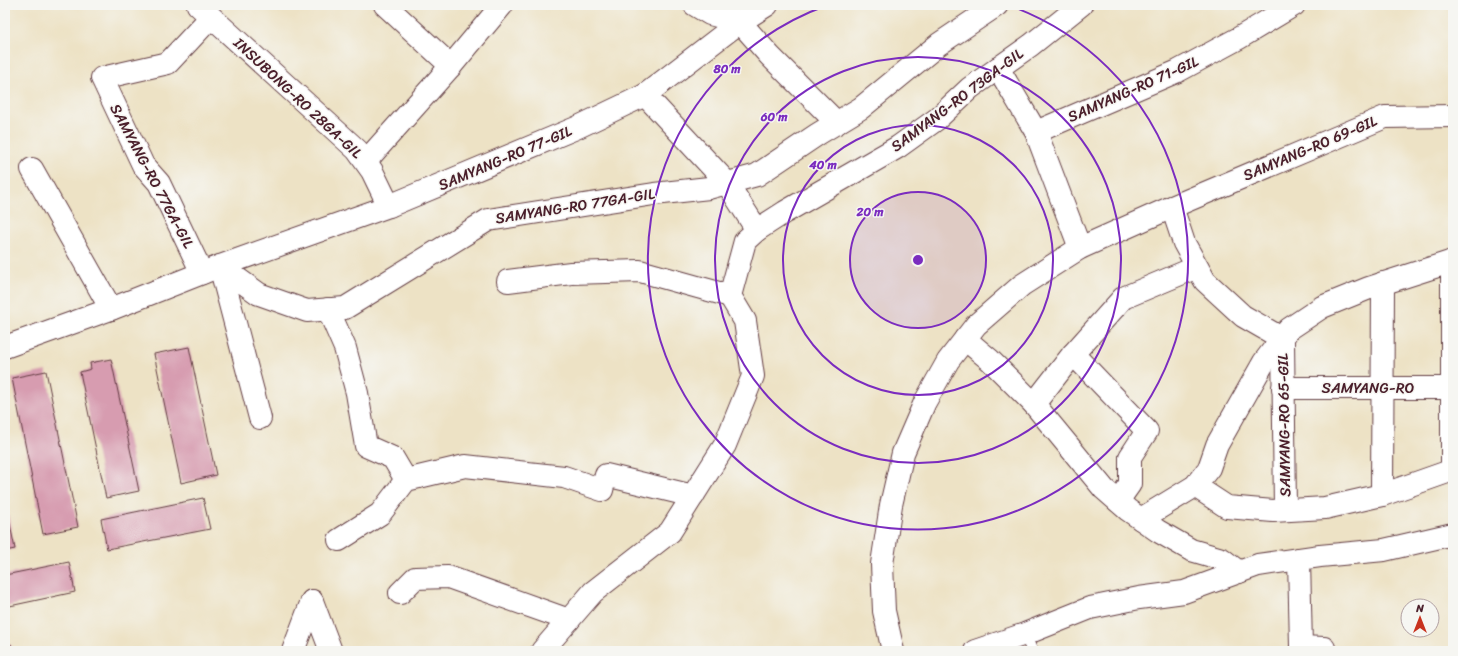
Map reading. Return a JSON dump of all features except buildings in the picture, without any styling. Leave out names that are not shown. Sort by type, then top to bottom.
[{"type":"street","points":[[385,5],[450,66]]},
{"type":"street","points":[[366,161],[502,5]]},
{"type":"street","points":[[695,5],[710,14],[740,22],[770,56],[837,123]]},
{"type":"street","name":"SAMYANG-RO 77-GIL","points":[[211,270],[389,206],[576,128],[645,95],[740,22],[767,5]]},
{"type":"street","name":"SAMYANG-RO 77GA-GIL","points":[[211,270],[259,294],[307,311],[345,308],[488,220],[654,194],[709,188],[757,175],[861,108],[939,44],[997,5]]},
{"type":"street","name":"SAMYANG-RO 73GA-GIL","points":[[730,296],[745,241],[757,230],[785,212],[898,147],[938,119],[970,88],[1081,5]]},
{"type":"street","name":"SAMYANG-RO 71-GIL","points":[[1036,132],[1178,71],[1239,38],[1294,5]]},
{"type":"street","name":"INSUBONG-RO 28GA-GIL","points":[[102,78],[168,63],[204,11],[358,150],[372,171],[389,206]]},
{"type":"street","points":[[998,68],[1036,132],[1080,248]]},
{"type":"street","name":"SAMYANG-RO 77GA-GIL","points":[[102,78],[143,165],[159,183],[211,270],[260,418]]},
{"type":"street","points":[[645,95],[727,183],[757,230]]},
{"type":"street","name":"SAMYANG-RO 69-GIL","points":[[893,651],[884,611],[882,564],[894,490],[903,453],[925,402],[948,361],[976,325],[1022,285],[1080,248],[1172,207],[1385,117],[1453,116]]},
{"type":"street","points":[[32,170],[111,309]]},
{"type":"street","points":[[1172,207],[1184,243],[1205,281],[1243,316],[1283,339]]},
{"type":"street","points":[[1141,519],[1195,486],[1209,468],[1217,445],[1264,362],[1283,339],[1289,329],[1322,307],[1383,283],[1452,261]]},
{"type":"street","name":"SAMYANG-RO 65-GIL","points":[[1195,486],[1227,507],[1273,511],[1325,508],[1382,495],[1452,470],[1452,261]]},
{"type":"street","points":[[1034,404],[1073,354],[1123,298],[1197,267]]},
{"type":"street","points":[[5,347],[111,309],[211,270]]},
{"type":"street","points":[[508,281],[571,273],[640,272],[730,296],[745,321],[753,376],[725,445],[670,532],[593,592],[542,651]]},
{"type":"street","points":[[1382,495],[1383,283]]},
{"type":"street","points":[[328,309],[345,348],[357,393],[366,446],[393,458],[406,480]]},
{"type":"street","points":[[965,339],[990,360],[1034,404],[1104,488],[1118,501],[1158,531],[1191,550],[1222,559],[1239,572]]},
{"type":"street","name":"SAMYANG-RO 65-GIL","points":[[1283,339],[1285,510]]},
{"type":"street","points":[[1073,354],[1146,431],[1130,457],[1130,484],[1118,501]]},
{"type":"street","name":"SAMYANG-RO","points":[[1283,388],[1452,388]]},
{"type":"street","points":[[339,540],[380,514],[406,480],[465,466],[564,477],[602,490],[606,475],[693,496]]},
{"type":"street","points":[[975,651],[1029,642],[1090,608],[1139,598],[1184,592],[1258,565],[1320,556],[1384,550],[1453,534]]},
{"type":"street","points":[[1299,559],[1301,647],[1324,648]]},
{"type":"street","points":[[400,593],[415,578],[448,577],[569,620]]},
{"type":"street","points":[[293,651],[312,601],[331,651]]}]
